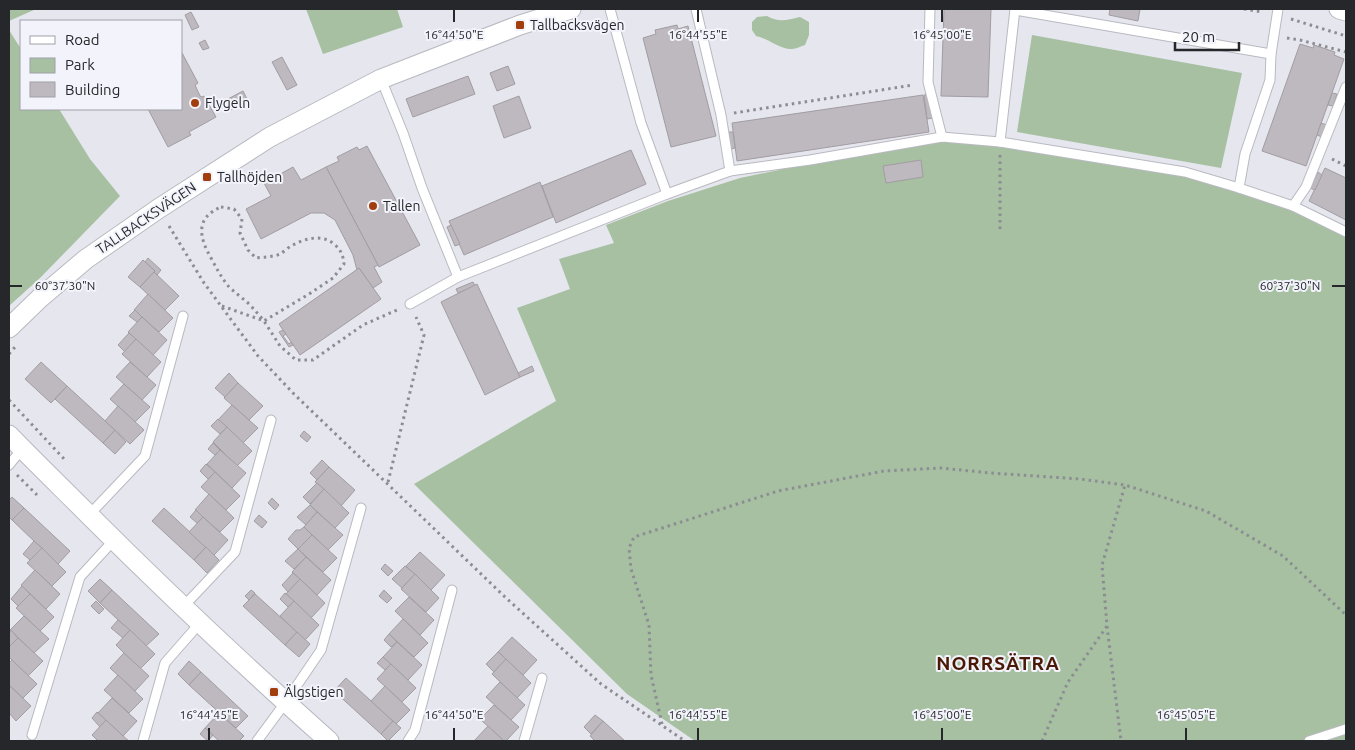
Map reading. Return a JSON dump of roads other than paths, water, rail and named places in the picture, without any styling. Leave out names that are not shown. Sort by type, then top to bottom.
[{"type":"street","name":"TALLBACKSVÄGEN","points":[[9,328],[40,298],[86,259],[158,209],[270,137],[381,79],[520,25],[571,9]]},
{"type":"street","points":[[1339,9],[1346,11]]},
{"type":"street","points":[[9,435],[183,607],[285,703],[329,741]]},
{"type":"lane","points":[[610,9],[641,124],[668,194]]},
{"type":"lane","points":[[696,9],[721,115],[730,171]]},
{"type":"lane","points":[[930,9],[928,82],[942,137]]},
{"type":"lane","points":[[1000,142],[1015,9],[1272,54]]},
{"type":"lane","points":[[1239,188],[1245,154],[1270,80],[1278,12]]},
{"type":"lane","points":[[381,79],[458,277]]},
{"type":"lane","points":[[1293,206],[1306,187],[1346,87]]},
{"type":"lane","points":[[410,304],[458,277],[730,171],[810,160],[942,137],[1000,142],[1185,172],[1293,206],[1346,232]]},
{"type":"lane","points":[[90,515],[145,456],[183,316]]},
{"type":"lane","points":[[183,607],[235,552],[271,420]]},
{"type":"lane","points":[[9,465],[22,449]]},
{"type":"lane","points":[[257,741],[321,650],[361,508]]},
{"type":"lane","points":[[32,735],[80,577],[114,540]]},
{"type":"lane","points":[[408,741],[415,730],[452,590]]},
{"type":"lane","points":[[143,741],[165,663],[200,623]]},
{"type":"lane","points":[[524,741],[542,678]]},
{"type":"lane","points":[[1309,741],[1346,728]]},
{"type":"place","name":"Tallbacksvägen","points":[[520,25]]},
{"type":"place","name":"Flygeln","points":[[195,103]]},
{"type":"place","name":"Tallhöjden","points":[[207,177]]},
{"type":"place","name":"Tallen","points":[[373,206]]},
{"type":"place","name":"Älgstigen","points":[[274,692]]},
{"type":"district","name":"NORRSÄTRA","points":[[998,663]]}]
